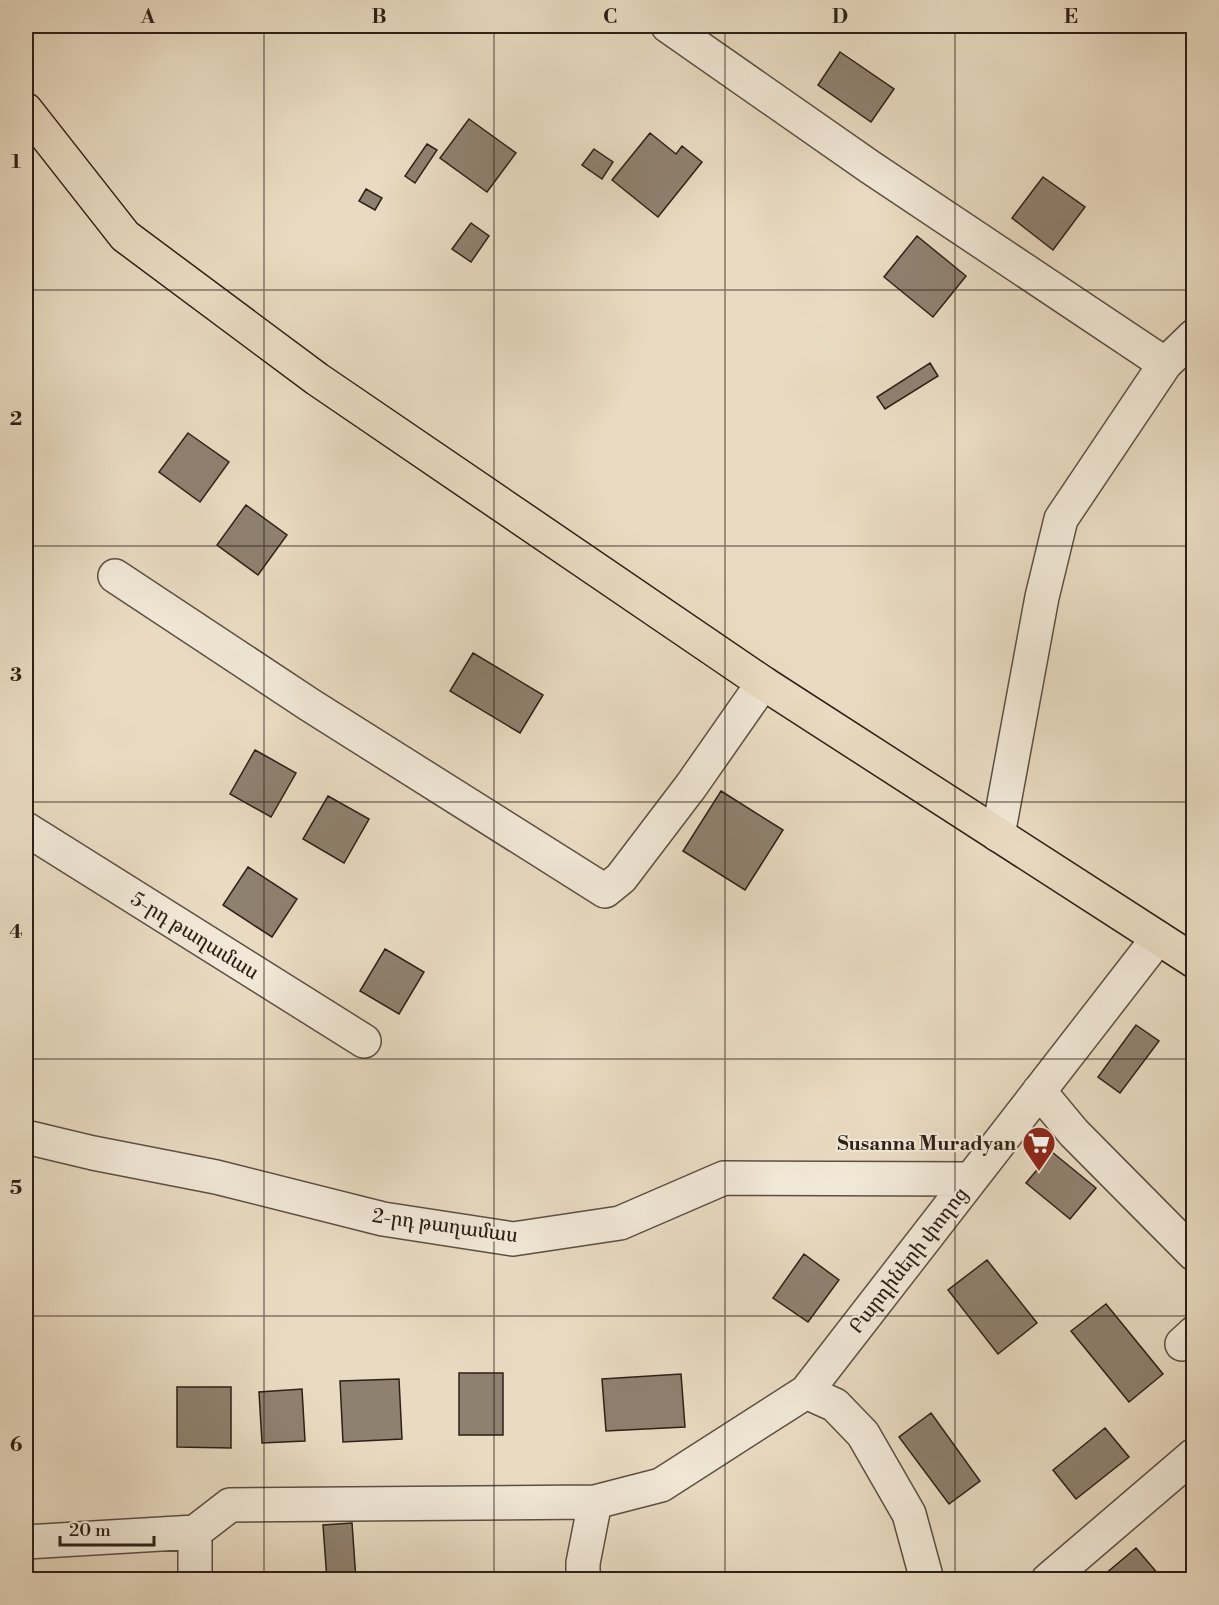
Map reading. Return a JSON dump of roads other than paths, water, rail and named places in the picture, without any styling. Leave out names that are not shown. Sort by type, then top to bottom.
[{"type":"main road","points":[[26,110],[125,236],[317,379],[763,683],[1194,962]]},
{"type":"street","points":[[668,26],[870,167],[1165,364]]},
{"type":"street","points":[[998,834],[1042,597],[1061,519],[1165,364],[1194,336]]},
{"type":"street","points":[[114,576],[310,705],[605,891],[621,878],[692,786],[763,683]]},
{"type":"street","name":"5-րդ թաղամաս","points":[[26,829],[364,1041]]},
{"type":"street","name":"Բարդիների փողոց","points":[[195,1532],[230,1505],[595,1502],[661,1485],[806,1392],[1158,938]]},
{"type":"street","points":[[1039,1091],[1074,1133],[1189,1242]]},
{"type":"street","name":"2-րդ թաղամաս","points":[[26,1137],[93,1153],[216,1177],[383,1219],[513,1239],[620,1223],[724,1178],[971,1179]]},
{"type":"street","points":[[806,1392],[835,1405],[863,1434],[909,1514],[927,1580]]},
{"type":"street","points":[[1048,1580],[1194,1455]]},
{"type":"street","points":[[583,1580],[583,1563],[595,1502]]},
{"type":"street","points":[[26,1542],[195,1532],[195,1580]]},
{"type":"place","name":"Susanna Muradyan","points":[[1039,1172]]}]
